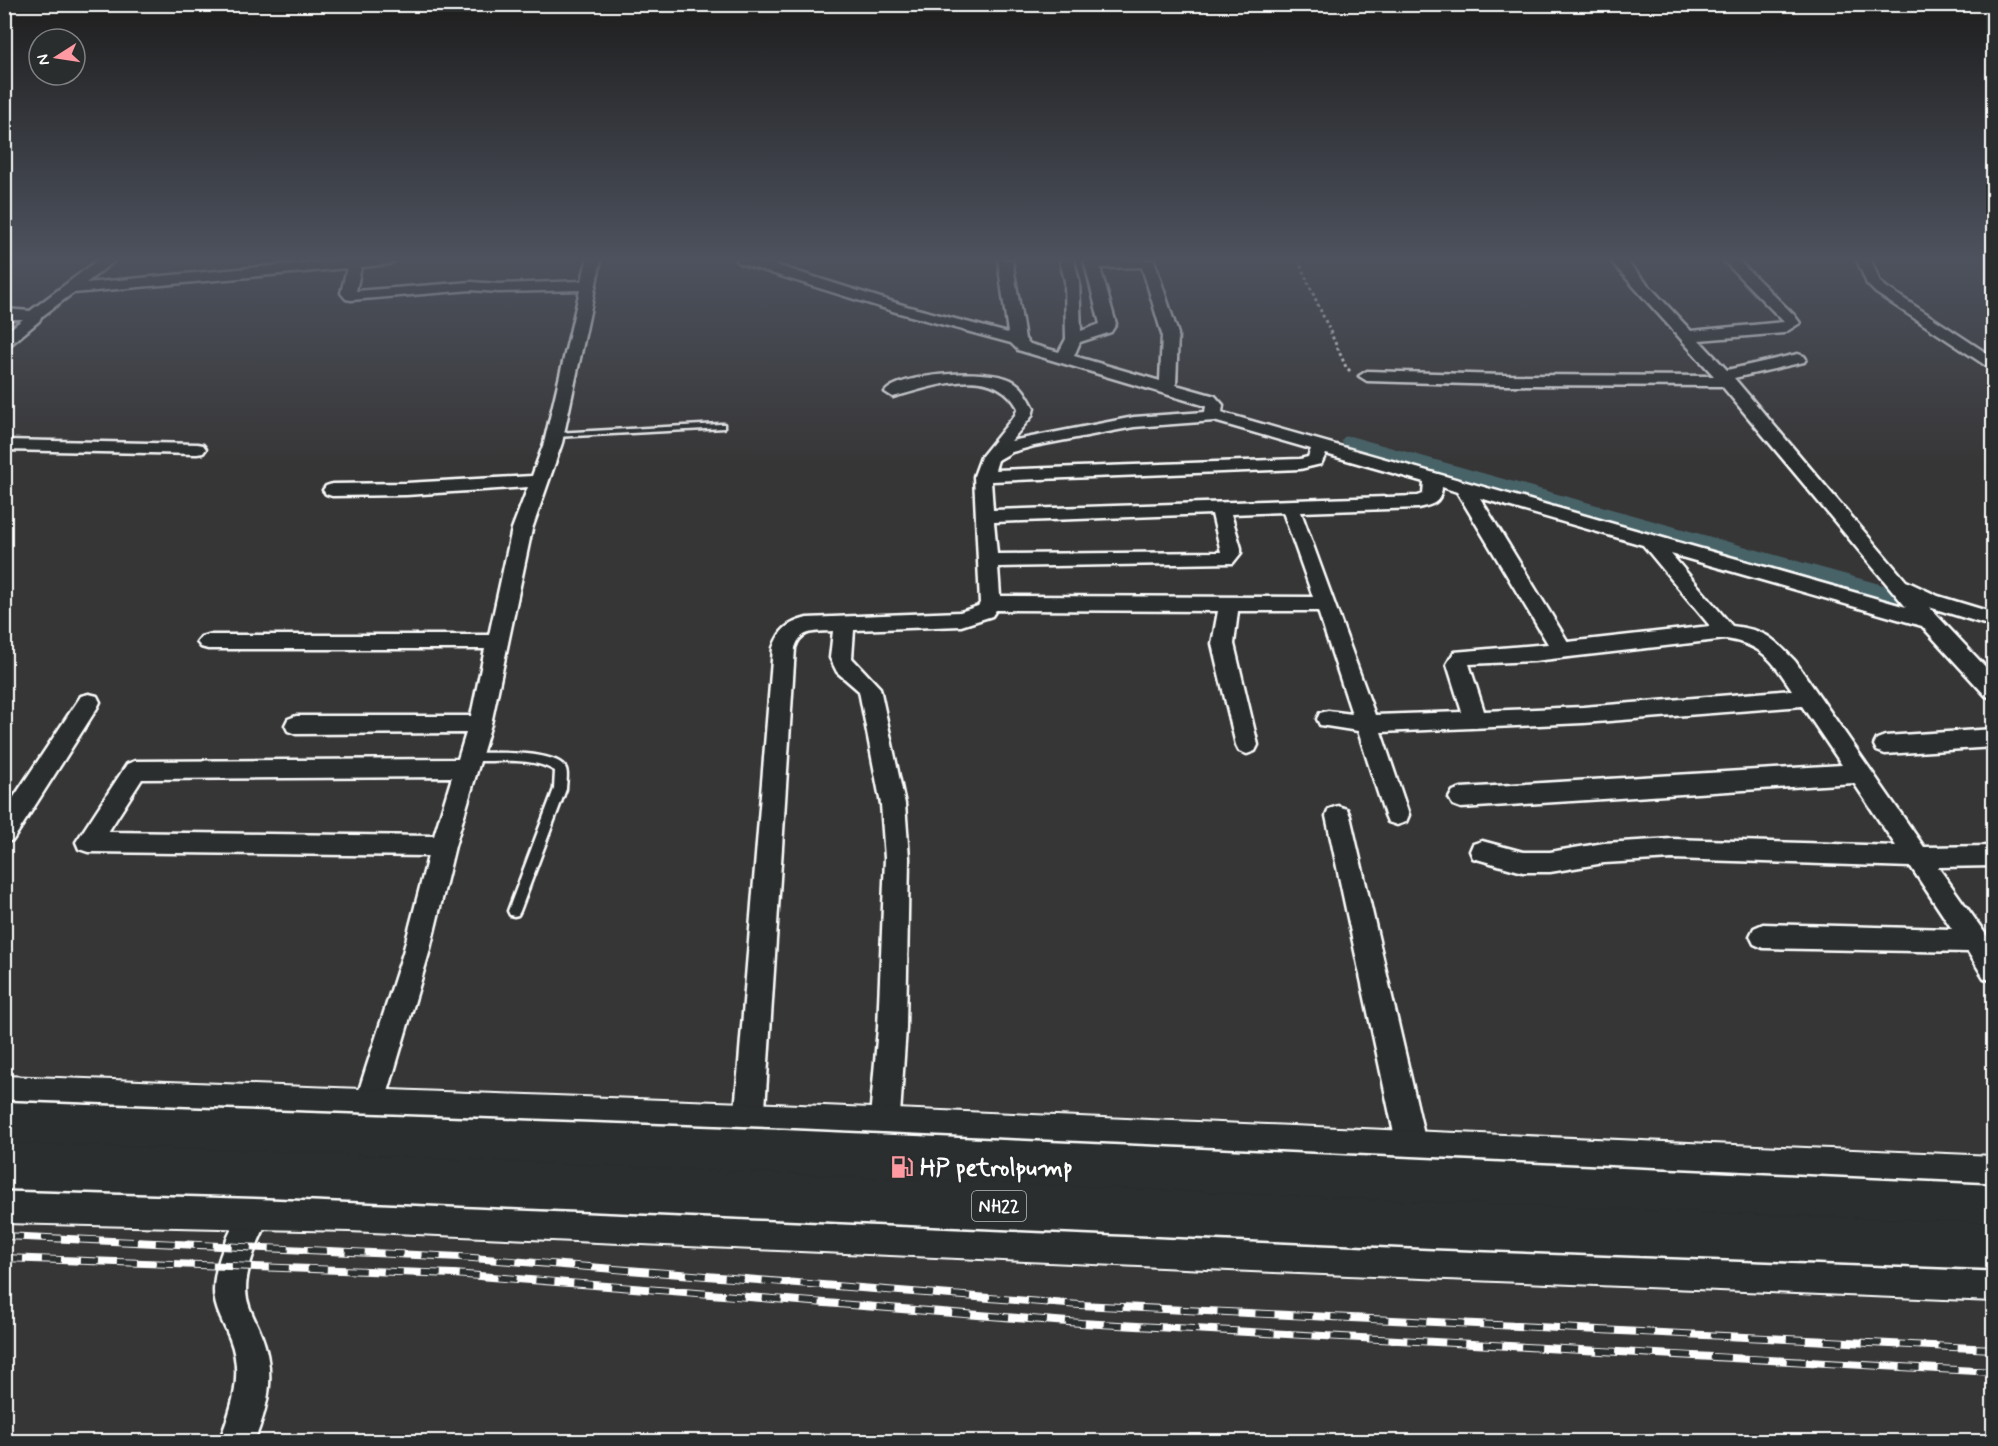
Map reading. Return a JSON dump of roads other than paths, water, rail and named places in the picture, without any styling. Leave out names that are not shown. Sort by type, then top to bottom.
[{"type":"highway","name":"NH22","points":[[4,1125],[760,1152],[1994,1208]]},
{"type":"highway","name":"NH22","points":[[4,1166],[269,1174],[1434,1225],[1994,1246]]},
{"type":"street","points":[[4,342],[21,327]]},
{"type":"street","points":[[368,1109],[416,953],[443,846],[480,724],[522,529],[541,481],[555,435],[579,327]]},
{"type":"street","points":[[970,327],[1017,340],[1024,347],[1209,400],[1215,411]]},
{"type":"street","points":[[1015,327],[1017,340]]},
{"type":"street","points":[[1065,359],[1068,346],[1073,338],[1073,327]]},
{"type":"street","points":[[1073,338],[1100,332],[1107,327]]},
{"type":"street","points":[[1168,327],[1170,334],[1168,389]]},
{"type":"street","points":[[1679,327],[1725,378],[1926,617],[1994,690]]},
{"type":"street","points":[[1687,336],[1785,327]]},
{"type":"street","points":[[1937,327],[1994,366]]},
{"type":"street","points":[[1367,376],[1503,380],[1725,378],[1798,359]]},
{"type":"street","points":[[749,1124],[784,648],[788,636],[795,629],[822,623],[961,619],[985,611],[990,603],[984,516],[986,467],[1023,416],[1026,408],[1019,393],[1009,385],[993,379],[958,378],[916,383],[893,392]]},
{"type":"street","points":[[986,467],[1006,448],[1034,441],[1134,422],[1215,411],[1321,446],[1926,617]]},
{"type":"street","points":[[4,445],[197,450]]},
{"type":"street","points":[[986,467],[1300,464],[1315,460],[1321,446]]},
{"type":"street","points":[[984,516],[1427,500],[1432,496],[1433,478]]},
{"type":"street","points":[[332,490],[394,490],[541,481]]},
{"type":"street","points":[[1463,486],[1562,649]]},
{"type":"street","points":[[1290,506],[1397,815]]},
{"type":"street","points":[[986,561],[1226,558],[1231,553],[1231,548],[1220,508]]},
{"type":"street","points":[[1648,539],[1726,632]]},
{"type":"street","points":[[1899,585],[1931,601],[1994,620]]},
{"type":"street","points":[[990,603],[1325,604]]},
{"type":"street","points":[[1230,603],[1224,626],[1223,644],[1247,745]]},
{"type":"street","points":[[845,622],[840,649],[841,658],[845,667],[869,688],[893,804],[897,858],[892,1028],[918,1234]]},
{"type":"street","points":[[1475,719],[1458,664],[1462,657],[1726,632],[1765,642],[1787,666],[1809,697],[1994,969]]},
{"type":"street","points":[[208,642],[499,642]]},
{"type":"street","points":[[1328,719],[1366,724],[1613,713],[1809,697]]},
{"type":"street","points":[[4,833],[89,702]]},
{"type":"street","points":[[296,726],[480,724]]},
{"type":"street","points":[[1885,745],[1994,738]]},
{"type":"street","points":[[443,846],[88,842],[135,770],[469,762]]},
{"type":"street","points":[[1461,798],[1862,773]]},
{"type":"street","points":[[1338,816],[1413,1152]]},
{"type":"street","points":[[1482,851],[1523,862],[1550,862],[1604,853],[1672,849],[1918,857],[1994,856]]},
{"type":"street","points":[[1763,936],[1975,941]]},
{"type":"street","points":[[4,1096],[904,1130],[1994,1177]]},
{"type":"street","points":[[4,1201],[258,1207],[679,1222],[1274,1250],[1994,1278]]},
{"type":"street","points":[[236,1442],[254,1397],[255,1376],[251,1350],[231,1300],[230,1289],[235,1266],[258,1207]]},
{"type":"lane","points":[[555,435],[722,426]]},
{"type":"lane","points":[[469,762],[543,760],[561,769],[560,789],[514,911]]},
{"type":"waterway","points":[[1350,441],[1926,604]]},
{"type":"railway","points":[[4,1236],[460,1257],[1080,1305],[1994,1349]]},
{"type":"railway","points":[[4,1258],[454,1274],[1081,1323],[1994,1372]]},
{"type":"place","name":"HP petrolpump","points":[[902,1167]]}]
